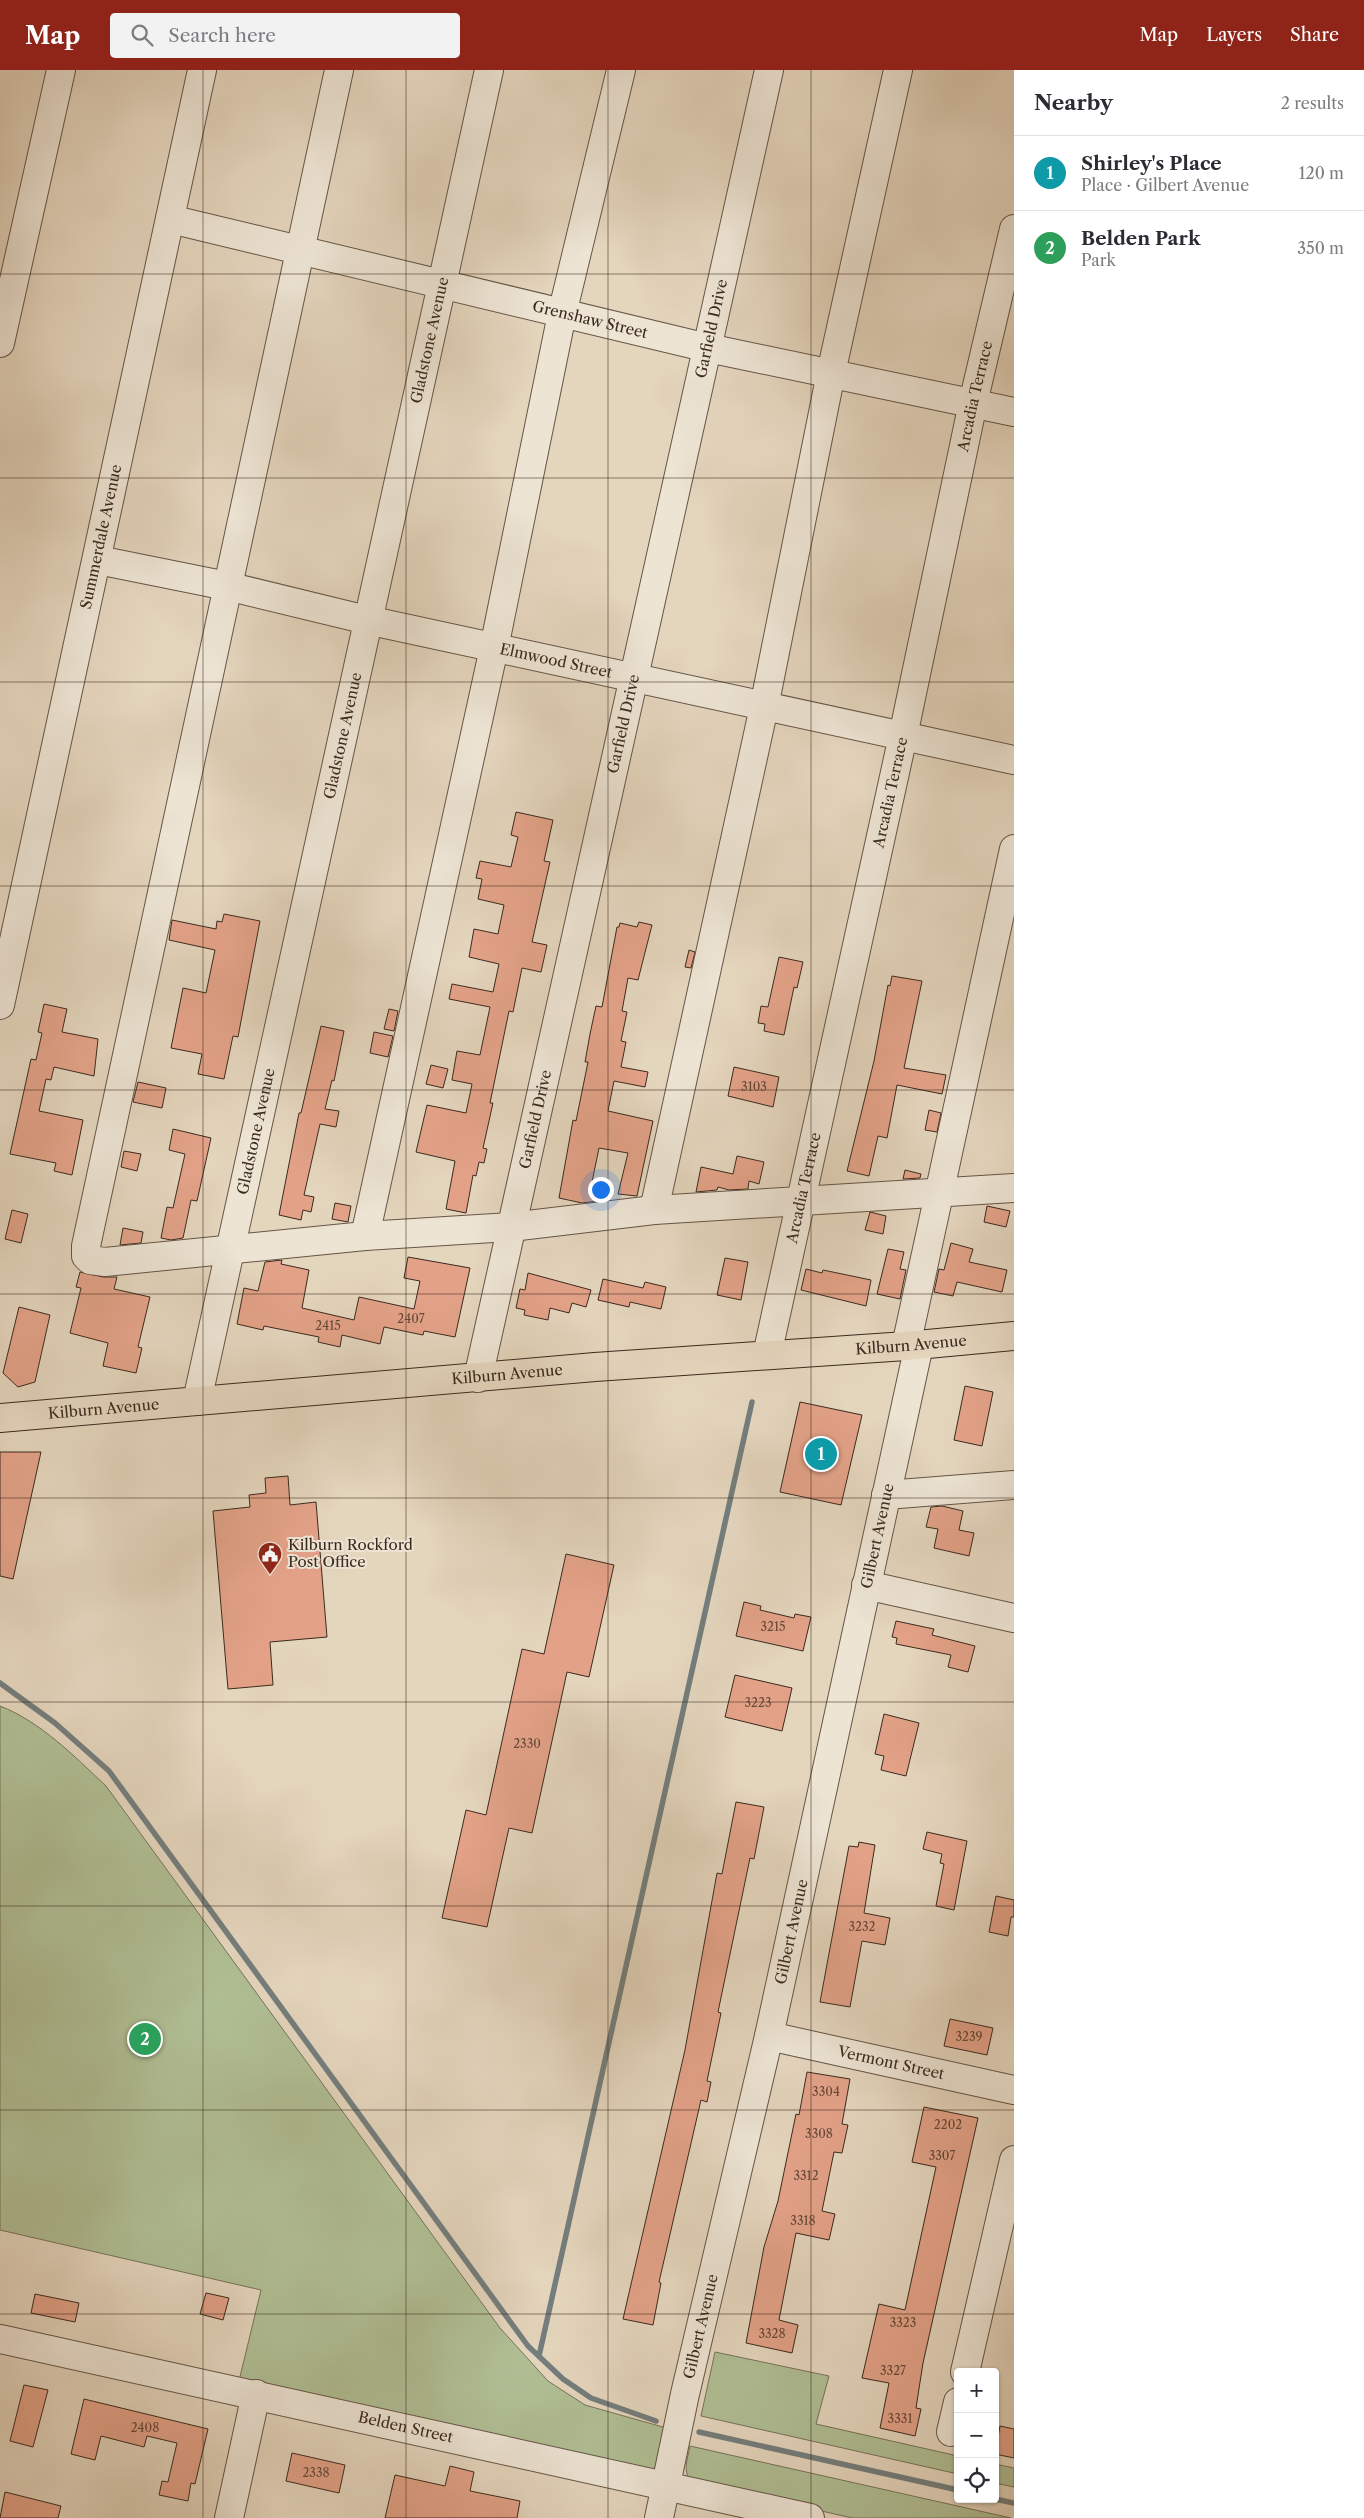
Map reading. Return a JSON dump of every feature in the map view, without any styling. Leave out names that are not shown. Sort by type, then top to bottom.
[{"type":"main road","name":"Kilburn Avenue","points":[[0,1418],[595,1367],[913,1345],[1014,1336]]},
{"type":"street","points":[[0,342],[61,70]]},
{"type":"street","name":"Summerdale Avenue","points":[[0,1005],[7,936],[98,560],[202,70]]},
{"type":"street","points":[[339,70],[85,1253],[90,1260],[105,1262],[365,1236],[511,1227],[654,1210],[1014,1188]]},
{"type":"street","name":"Gladstone Avenue","points":[[196,1401],[489,70]]},
{"type":"street","points":[[365,1236],[494,648],[562,314],[621,70]]},
{"type":"street","name":"Garfield Drive","points":[[478,1378],[770,70]]},
{"type":"street","points":[[654,1210],[764,706],[831,374],[898,70]]},
{"type":"street","name":"Grenshaw Street","points":[[170,219],[440,286],[708,348],[1014,412]]},
{"type":"street","name":"Arcadia Terrace","points":[[767,1355],[903,736],[973,403],[1014,229]]},
{"type":"street","name":"Elmwood Street","points":[[98,560],[227,586],[367,620],[1014,760]]},
{"type":"street","name":"Gilbert Avenue","points":[[659,2518],[685,2394],[769,2036],[886,1495],[938,1194],[1014,849]]},
{"type":"street","points":[[886,1495],[1014,1485]]},
{"type":"street","points":[[866,1585],[1014,1618]]},
{"type":"street","name":"Vermont Street","points":[[769,2036],[1014,2090]]},
{"type":"street","points":[[966,2368],[1014,2160]]},
{"type":"street","name":"Belden Street","points":[[0,2339],[256,2394],[810,2518]]},
{"type":"street","points":[[229,2518],[256,2394]]},
{"type":"street","points":[[951,2432],[955,2413]]},
{"type":"green space","points":[[0,1706],[43,1730],[106,1786],[500,2328],[548,2381],[585,2405],[670,2429],[662,2474],[238,2385],[261,2290],[0,2230]]},
{"type":"green space","points":[[715,2352],[829,2376],[816,2424],[954,2455],[954,2473],[701,2416]]},
{"type":"green space","points":[[690,2446],[1011,2518],[852,2518],[691,2481],[686,2469]]},
{"type":"green space","points":[[999,2465],[1014,2468],[1014,2487],[999,2484]]},
{"type":"building","points":[[516,812],[553,820],[544,861],[550,862],[532,942],[547,945],[541,972],[522,968],[513,1012],[509,1011],[490,1103],[493,1103],[483,1148],[487,1149],[484,1163],[479,1162],[476,1176],[473,1175],[466,1213],[446,1209],[455,1161],[416,1152],[427,1105],[466,1113],[472,1084],[452,1080],[457,1051],[480,1055],[490,1007],[449,999],[452,984],[493,992],[499,964],[469,957],[474,929],[498,934],[504,905],[478,899],[482,879],[476,878],[480,861],[511,867],[518,837],[511,835]]},
{"type":"building","points":[[224,914],[260,921],[238,1037],[233,1036],[224,1079],[198,1074],[202,1054],[171,1048],[183,988],[206,993],[215,950],[169,940],[172,920],[216,929],[217,921],[222,922]]},
{"type":"building","points":[[639,922],[652,925],[638,980],[628,978],[622,1011],[627,1012],[621,1041],[626,1042],[621,1067],[648,1072],[645,1087],[614,1081],[608,1111],[653,1121],[637,1196],[618,1194],[628,1153],[599,1148],[592,1182],[603,1184],[600,1201],[582,1203],[559,1198],[573,1120],[576,1121],[588,1062],[585,1062],[590,1034],[596,1006],[602,1007],[617,927],[619,927],[620,923],[637,927]]},
{"type":"building","points":[[689,950],[695,952],[691,968],[685,967]]},
{"type":"building","points":[[779,957],[803,962],[797,988],[794,987],[784,1035],[764,1031],[765,1024],[758,1023],[761,1006],[768,1007]]},
{"type":"building","points":[[892,976],[922,981],[904,1068],[946,1075],[942,1094],[897,1085],[887,1138],[878,1136],[869,1176],[847,1171],[874,1061],[888,985],[890,986]]},
{"type":"building","points":[[44,1004],[67,1009],[62,1032],[98,1039],[94,1076],[54,1067],[51,1080],[46,1079],[39,1111],[83,1120],[72,1175],[54,1171],[56,1163],[10,1154],[31,1059],[36,1060],[42,1033],[38,1032]]},
{"type":"building","points":[[389,1009],[398,1011],[394,1031],[384,1029]]},
{"type":"building","points":[[321,1026],[344,1031],[334,1081],[332,1080],[325,1109],[339,1111],[336,1127],[320,1124],[304,1195],[314,1197],[311,1212],[303,1210],[301,1220],[279,1215],[299,1113],[301,1113]]},
{"type":"building","points":[[374,1032],[393,1036],[388,1057],[370,1053]]},
{"type":"building","points":[[431,1065],[448,1069],[443,1088],[426,1084]]},
{"type":"building","points":[[734,1067],[779,1077],[773,1107],[728,1096]]},
{"type":"building","points":[[138,1082],[166,1088],[162,1108],[133,1102]]},
{"type":"building","points":[[929,1110],[941,1113],[937,1132],[925,1130]]},
{"type":"building","points":[[173,1129],[211,1138],[197,1201],[191,1200],[183,1238],[171,1240],[161,1238],[167,1207],[173,1208],[185,1154],[169,1150]]},
{"type":"building","points":[[124,1151],[141,1154],[137,1171],[121,1167]]},
{"type":"building","points":[[737,1156],[764,1162],[759,1184],[749,1181],[748,1189],[729,1190],[718,1187],[717,1190],[696,1192],[701,1167],[733,1174]]},
{"type":"building","points":[[905,1170],[921,1174],[920,1178],[903,1179]]},
{"type":"building","points":[[335,1203],[351,1206],[348,1222],[332,1219]]},
{"type":"building","points":[[987,1206],[1010,1211],[1006,1227],[984,1222]]},
{"type":"building","points":[[12,1210],[28,1214],[21,1243],[5,1239]]},
{"type":"building","points":[[870,1212],[886,1216],[883,1234],[865,1230]]},
{"type":"building","points":[[123,1228],[143,1232],[141,1243],[120,1245]]},
{"type":"building","points":[[951,1243],[973,1249],[969,1262],[1007,1270],[1002,1292],[957,1282],[953,1296],[934,1292],[939,1269],[944,1270]]},
{"type":"building","points":[[888,1249],[904,1252],[900,1269],[906,1270],[900,1299],[877,1294]]},
{"type":"building","points":[[408,1257],[470,1268],[455,1337],[424,1331],[423,1335],[384,1327],[380,1344],[342,1335],[340,1347],[318,1342],[319,1337],[264,1326],[263,1330],[237,1324],[244,1288],[258,1291],[265,1262],[282,1260],[281,1264],[309,1270],[302,1308],[354,1320],[359,1297],[414,1309],[420,1281],[404,1278]]},
{"type":"building","points":[[725,1258],[748,1262],[741,1300],[717,1295]]},
{"type":"building","points":[[806,1269],[822,1273],[823,1270],[871,1280],[866,1306],[801,1290]]},
{"type":"building","points":[[80,1272],[103,1277],[117,1277],[114,1289],[150,1297],[138,1347],[142,1348],[136,1373],[103,1366],[108,1343],[70,1333],[81,1288],[76,1287]]},
{"type":"building","points":[[528,1273],[591,1290],[586,1307],[572,1303],[569,1313],[550,1308],[548,1320],[524,1315],[525,1310],[516,1308],[520,1289],[525,1290]]},
{"type":"building","points":[[603,1279],[643,1288],[645,1282],[666,1287],[661,1309],[630,1302],[629,1307],[598,1300]]},
{"type":"building","points":[[19,1307],[50,1315],[35,1382],[18,1387],[3,1373]]},
{"type":"building","points":[[965,1386],[993,1392],[982,1446],[954,1440]]},
{"type":"building","points":[[800,1402],[862,1415],[841,1505],[780,1492]]},
{"type":"building","points":[[0,1452],[41,1452],[13,1579],[0,1576]]},
{"type":"building","name":"Kilburn Rockford Post Office","points":[[288,1476],[290,1505],[316,1502],[327,1637],[270,1642],[273,1685],[228,1689],[213,1511],[250,1507],[249,1495],[266,1493],[265,1478]]},
{"type":"building","points":[[942,1506],[963,1511],[959,1530],[974,1533],[969,1556],[934,1548],[938,1529],[926,1527],[931,1507]]},
{"type":"building","points":[[566,1554],[614,1565],[589,1677],[567,1672],[532,1833],[509,1828],[487,1927],[442,1918],[466,1810],[486,1815],[522,1649],[544,1654]]},
{"type":"building","points":[[744,1602],[761,1606],[760,1610],[794,1618],[795,1614],[811,1617],[803,1651],[736,1636]]},
{"type":"building","points":[[896,1621],[934,1629],[932,1635],[975,1646],[968,1672],[948,1667],[951,1655],[896,1644],[897,1638],[892,1637]]},
{"type":"building","points":[[735,1675],[792,1688],[782,1731],[725,1717]]},
{"type":"building","points":[[884,1714],[919,1723],[906,1776],[881,1770],[884,1756],[875,1754]]},
{"type":"building","points":[[736,1802],[764,1807],[754,1859],[750,1858],[718,2012],[721,2013],[707,2081],[711,2082],[707,2102],[701,2100],[659,2282],[661,2283],[653,2325],[623,2319],[685,2050],[717,1873],[722,1874]]},
{"type":"building","points":[[927,1832],[967,1841],[954,1910],[936,1906],[944,1864],[940,1863],[942,1854],[923,1849]]},
{"type":"building","points":[[859,1842],[875,1845],[864,1913],[890,1918],[885,1945],[862,1941],[850,2007],[820,2002],[849,1846],[858,1847]]},
{"type":"building","points":[[996,1896],[1014,1900],[1014,1917],[1011,1917],[1008,1936],[989,1932]]},
{"type":"building","points":[[950,2019],[993,2028],[987,2055],[944,2046]]},
{"type":"building","points":[[807,2072],[850,2079],[842,2124],[848,2125],[842,2153],[834,2152],[822,2211],[835,2214],[829,2240],[796,2233],[779,2320],[798,2325],[792,2353],[746,2343],[764,2247],[778,2201],[796,2114],[799,2115]]},
{"type":"building","points":[[924,2107],[978,2118],[923,2363],[916,2408],[921,2409],[915,2436],[880,2428],[889,2383],[862,2378],[879,2304],[905,2310],[936,2167],[912,2162]]},
{"type":"building","points":[[206,2293],[229,2298],[223,2320],[200,2314]]},
{"type":"building","points":[[35,2294],[79,2303],[75,2322],[31,2313]]},
{"type":"building","points":[[24,2385],[48,2390],[33,2447],[10,2441]]},
{"type":"building","points":[[84,2399],[208,2429],[195,2484],[191,2483],[188,2501],[159,2495],[162,2481],[168,2482],[177,2443],[147,2436],[144,2447],[101,2436],[95,2460],[71,2454]]},
{"type":"building","points":[[1000,2426],[1014,2429],[1014,2458],[999,2455]]},
{"type":"building","points":[[292,2453],[345,2465],[339,2493],[286,2481]]},
{"type":"building","points":[[450,2466],[474,2472],[470,2491],[520,2501],[517,2518],[385,2518],[395,2475],[445,2486]]},
{"type":"building","points":[[5,2492],[61,2506],[58,2518],[0,2518]]},
{"type":"waterway","points":[[539,2356],[752,1402]]},
{"type":"waterway","points":[[0,1683],[55,1723],[109,1771],[528,2346],[563,2379],[591,2398],[656,2421]]},
{"type":"waterway","points":[[699,2432],[954,2489]]},
{"type":"waterway","points":[[999,2500],[1014,2503]]},
{"type":"place","name":"Shirley's Place","points":[[821,1454]]},
{"type":"place","name":"Kilburn Rockford Post Office","points":[[270,1575]]},
{"type":"place","name":"Belden Park","points":[[145,2039]]}]
